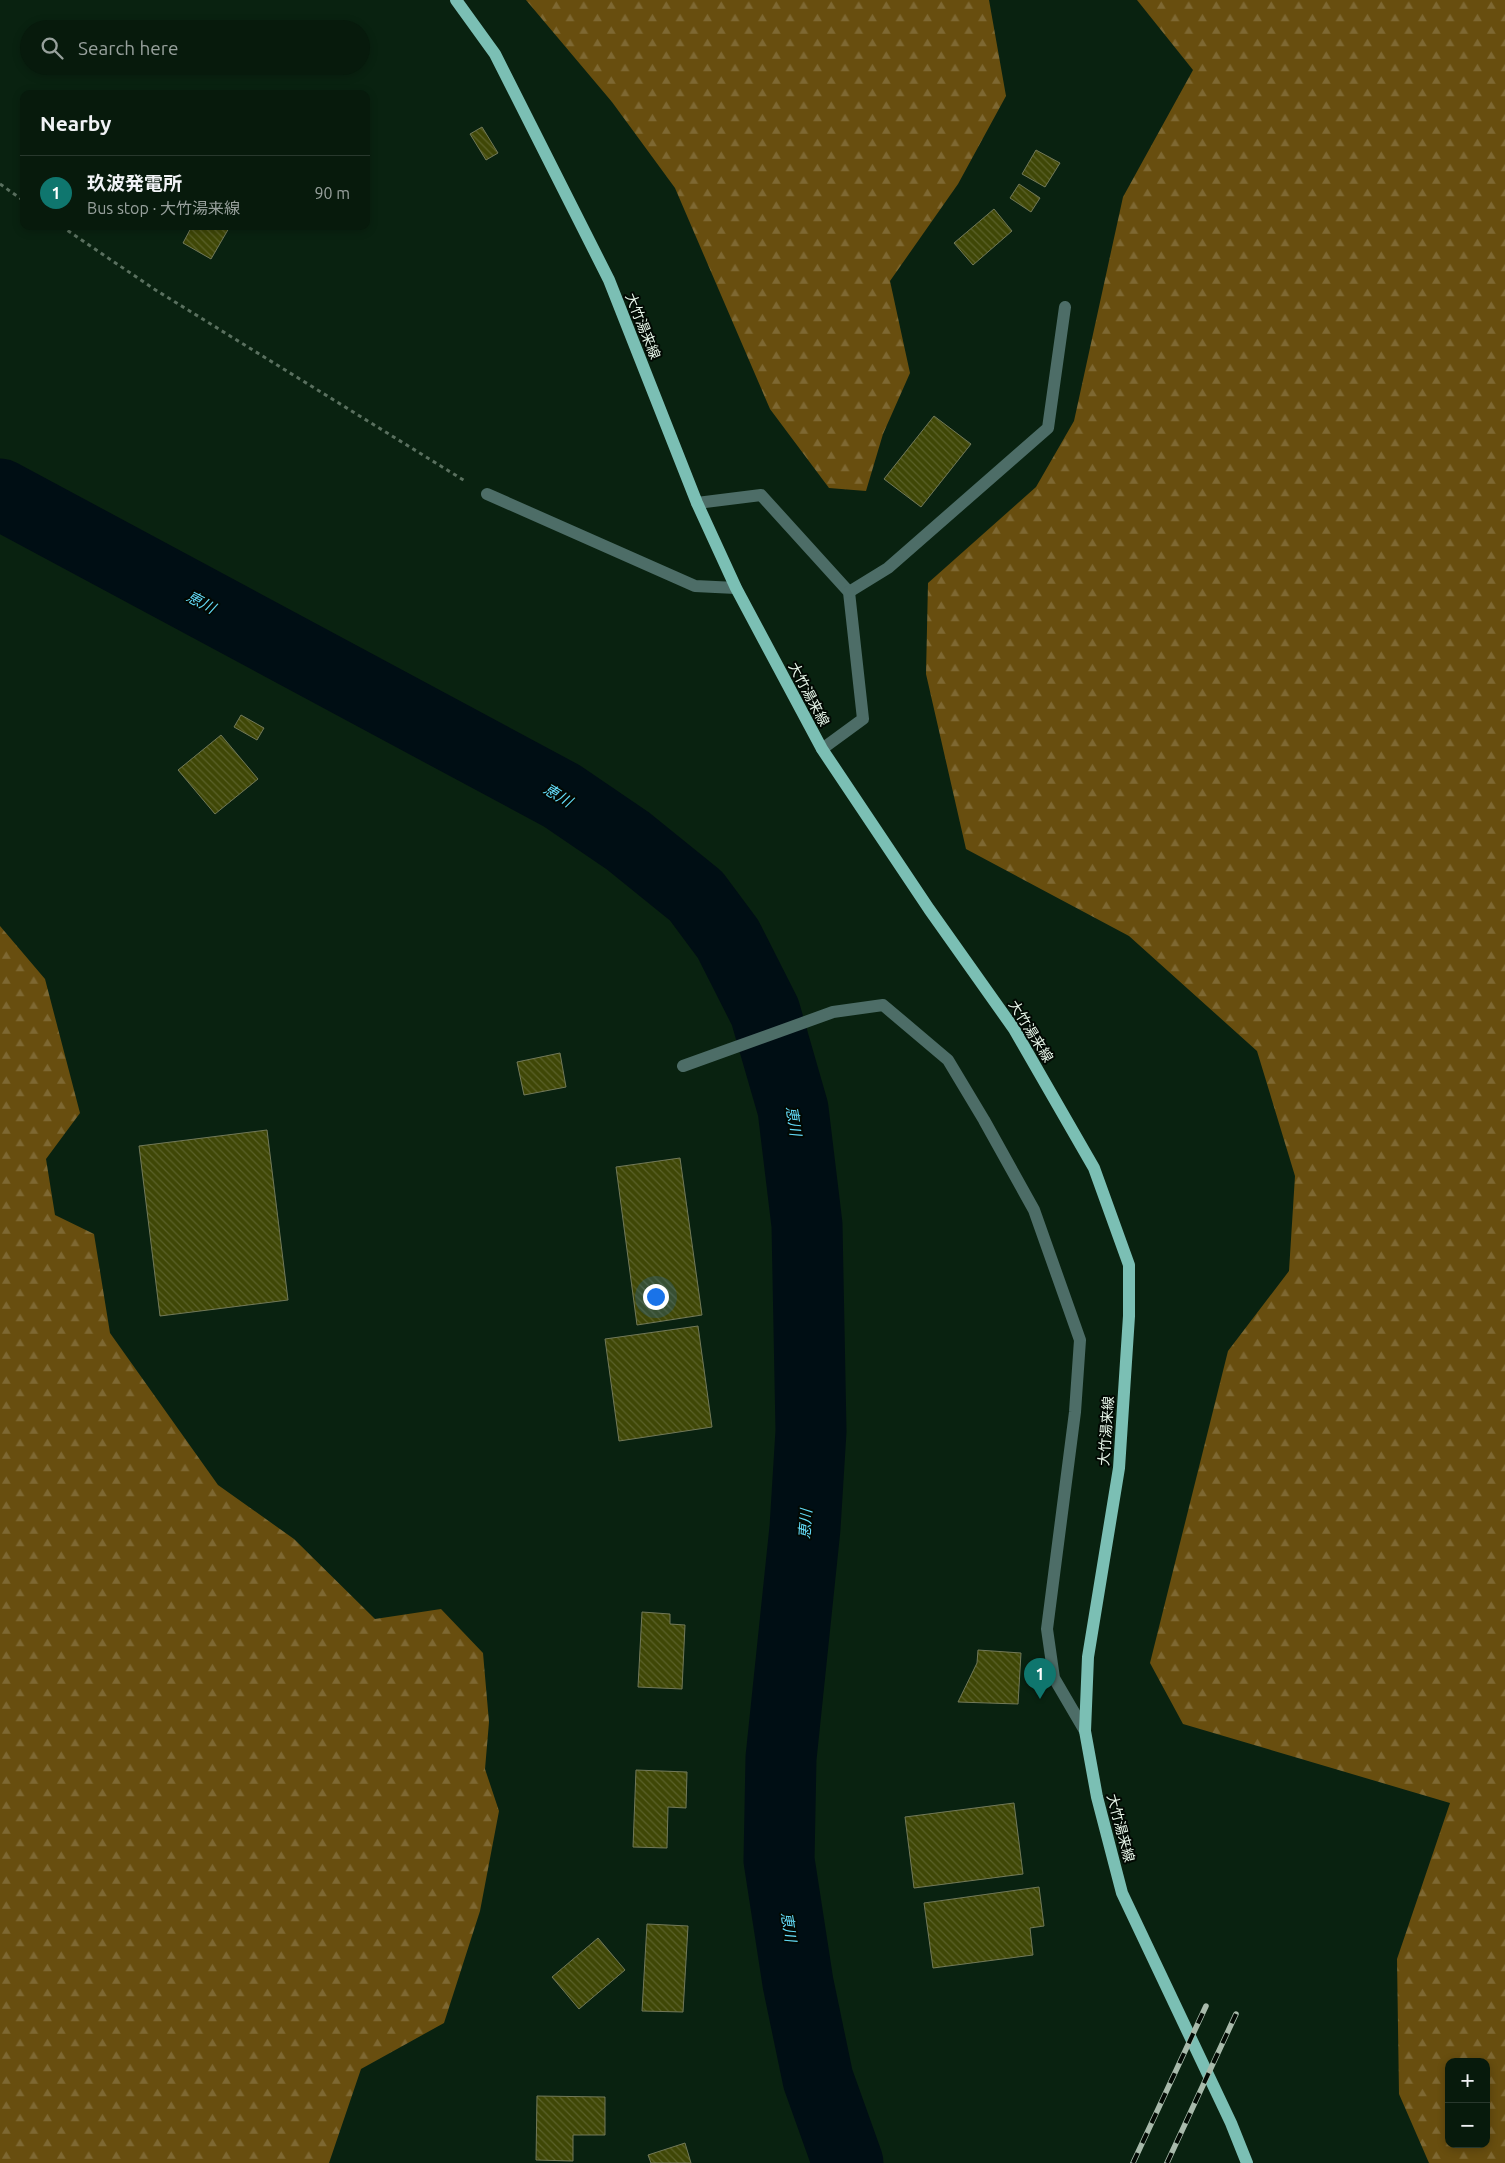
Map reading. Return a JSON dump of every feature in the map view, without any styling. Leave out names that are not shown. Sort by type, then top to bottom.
[{"type":"main road","name":"大竹湯来線","points":[[456,0],[495,54],[609,280],[697,503],[736,588],[822,749],[929,909],[1014,1029],[1094,1168],[1129,1265],[1129,1316],[1120,1468],[1088,1657],[1085,1731],[1097,1797],[1122,1893],[1231,2123],[1247,2163]]},
{"type":"street","points":[[849,592],[888,568],[1048,428],[1065,307]]},
{"type":"street","points":[[487,494],[695,586],[736,588]]},
{"type":"street","points":[[697,503],[761,495],[849,592],[863,719],[822,749]]},
{"type":"street","points":[[683,1066],[833,1012],[883,1005],[948,1060],[1034,1210],[1080,1340],[1075,1412],[1047,1629],[1054,1678],[1085,1731]]},
{"type":"path","points":[[0,184],[20,198]]},
{"type":"path","points":[[67,230],[154,289],[487,494]]},
{"type":"green space","points":[[526,0],[989,0],[1006,96],[958,184],[890,281],[910,373],[883,434],[866,491],[829,488],[770,409],[675,188],[612,102]]},
{"type":"green space","points":[[1137,0],[1505,0],[1505,2163],[1429,2163],[1399,2094],[1397,1959],[1450,1803],[1183,1724],[1150,1663],[1228,1351],[1289,1271],[1295,1176],[1257,1051],[1129,936],[966,849],[926,674],[928,583],[1036,487],[1074,421],[1123,197],[1193,70]]},
{"type":"green space","points":[[0,926],[45,979],[80,1113],[46,1159],[55,1215],[94,1234],[110,1333],[218,1485],[294,1539],[375,1619],[441,1609],[483,1653],[489,1722],[485,1769],[499,1811],[480,1911],[444,2023],[361,2069],[329,2163],[0,2163]]},
{"type":"building","points":[[482,127],[498,153],[486,160],[470,134]]},
{"type":"building","points":[[1036,150],[1060,163],[1045,187],[1022,174]]},
{"type":"building","points":[[1019,184],[1040,198],[1031,212],[1010,198]]},
{"type":"building","points":[[994,209],[1012,231],[973,265],[954,243]]},
{"type":"building","points":[[190,230],[228,230],[211,259],[183,243]]},
{"type":"building","points":[[934,416],[971,444],[921,507],[884,479]]},
{"type":"building","points":[[241,715],[264,728],[257,740],[234,727]]},
{"type":"building","points":[[221,735],[258,779],[215,814],[178,770]]},
{"type":"building","points":[[560,1053],[566,1087],[524,1095],[517,1062]]},
{"type":"building","points":[[267,1130],[288,1300],[160,1316],[139,1146]]},
{"type":"building","points":[[680,1158],[702,1315],[637,1325],[616,1167]]},
{"type":"building","points":[[698,1326],[712,1427],[619,1441],[605,1339]]},
{"type":"building","points":[[642,1612],[670,1614],[670,1624],[685,1625],[682,1689],[638,1687]]},
{"type":"building","points":[[978,1650],[1021,1653],[1018,1704],[958,1702],[977,1663]]},
{"type":"building","points":[[636,1770],[687,1772],[686,1808],[668,1807],[667,1848],[633,1847]]},
{"type":"building","points":[[1014,1803],[1023,1874],[914,1888],[905,1817]]},
{"type":"building","points":[[1039,1887],[1044,1926],[1030,1928],[1033,1955],[933,1968],[924,1903]]},
{"type":"building","points":[[647,1924],[688,1926],[683,2012],[642,2011]]},
{"type":"building","points":[[598,1938],[625,1970],[579,2009],[552,1977]]},
{"type":"building","points":[[537,2096],[605,2097],[605,2135],[573,2135],[573,2161],[536,2160]]},
{"type":"building","points":[[685,2143],[691,2163],[651,2163],[648,2155]]},
{"type":"waterway","name":"恵川","points":[[0,494],[562,796],[628,841],[696,896],[728,939],[765,1012],[793,1109],[807,1225],[811,1431],[805,1528],[781,1758],[779,1860],[798,1983],[818,2079],[848,2163]]},
{"type":"railway","points":[[1133,2163],[1206,2006]]},
{"type":"railway","points":[[1167,2163],[1236,2014]]},
{"type":"place","name":"玖波発電所","points":[[1040,1699]]}]
